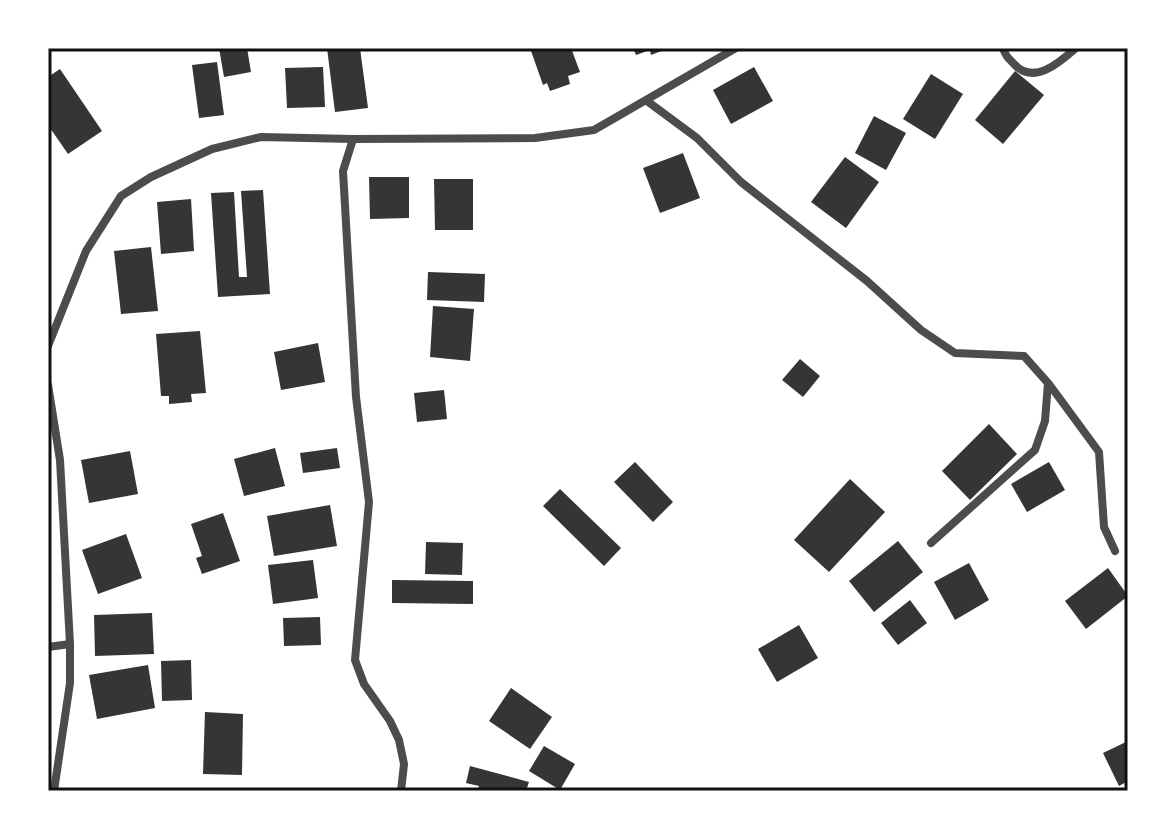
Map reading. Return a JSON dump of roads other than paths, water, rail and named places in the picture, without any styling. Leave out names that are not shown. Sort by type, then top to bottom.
[{"type":"street","points":[[48,343],[86,251],[121,196],[151,177],[212,149],[261,137],[535,138],[594,130],[736,48]]},
{"type":"street","points":[[1003,48],[1019,69],[1038,73],[1053,68],[1076,48]]},
{"type":"street","points":[[647,101],[697,138],[741,182],[867,281],[921,330],[955,353],[1024,356],[1099,452],[1104,527],[1115,551]]},
{"type":"street","points":[[353,139],[343,171],[356,397],[369,502],[355,660],[364,684],[390,721],[399,740],[404,764],[401,791]]},
{"type":"street","points":[[931,543],[1035,450],[1045,421],[1048,383]]},
{"type":"street","points":[[48,385],[60,460],[70,644],[70,683],[54,791]]},
{"type":"street","points":[[48,647],[70,644]]}]
